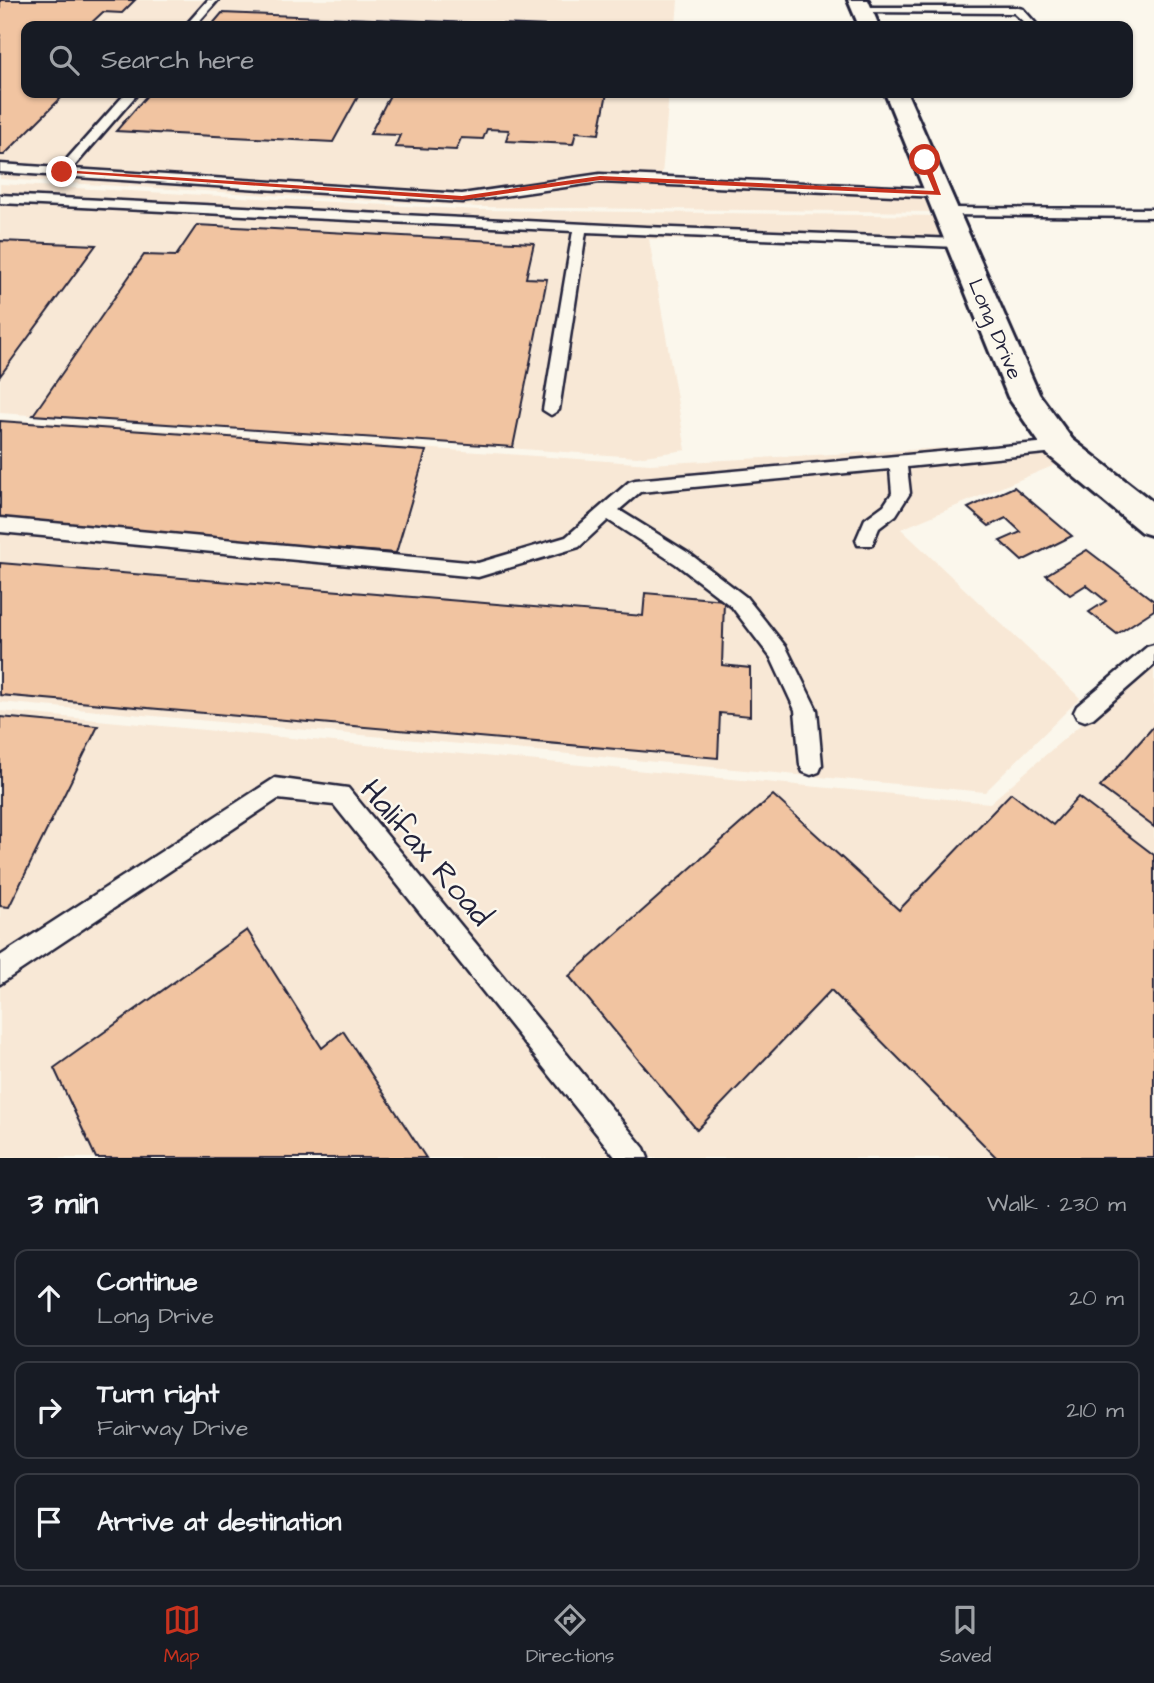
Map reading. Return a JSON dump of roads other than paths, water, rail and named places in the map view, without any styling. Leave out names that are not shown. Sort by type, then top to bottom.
[{"type":"street","name":"Long Drive","points":[[898,98],[1024,397],[1059,447],[1154,523]]},
{"type":"lane","points":[[194,21],[213,0]]},
{"type":"lane","points":[[863,12],[1014,10],[1019,11],[1028,21]]},
{"type":"lane","points":[[62,172],[128,98]]},
{"type":"lane","points":[[0,168],[462,198],[600,178],[942,202],[1154,213]]},
{"type":"lane","points":[[0,200],[957,243]]},
{"type":"lane","points":[[551,410],[580,228]]},
{"type":"lane","points":[[0,525],[478,570],[572,542],[635,486],[1059,447]]},
{"type":"lane","points":[[865,540],[871,524],[890,510],[901,493],[898,462]]},
{"type":"lane","points":[[607,512],[683,559],[739,602],[779,653],[806,710],[811,765]]},
{"type":"lane","points":[[1085,712],[1154,653]]},
{"type":"lane","name":"Halifax Road","points":[[0,971],[275,788],[340,795],[634,1158]]}]
